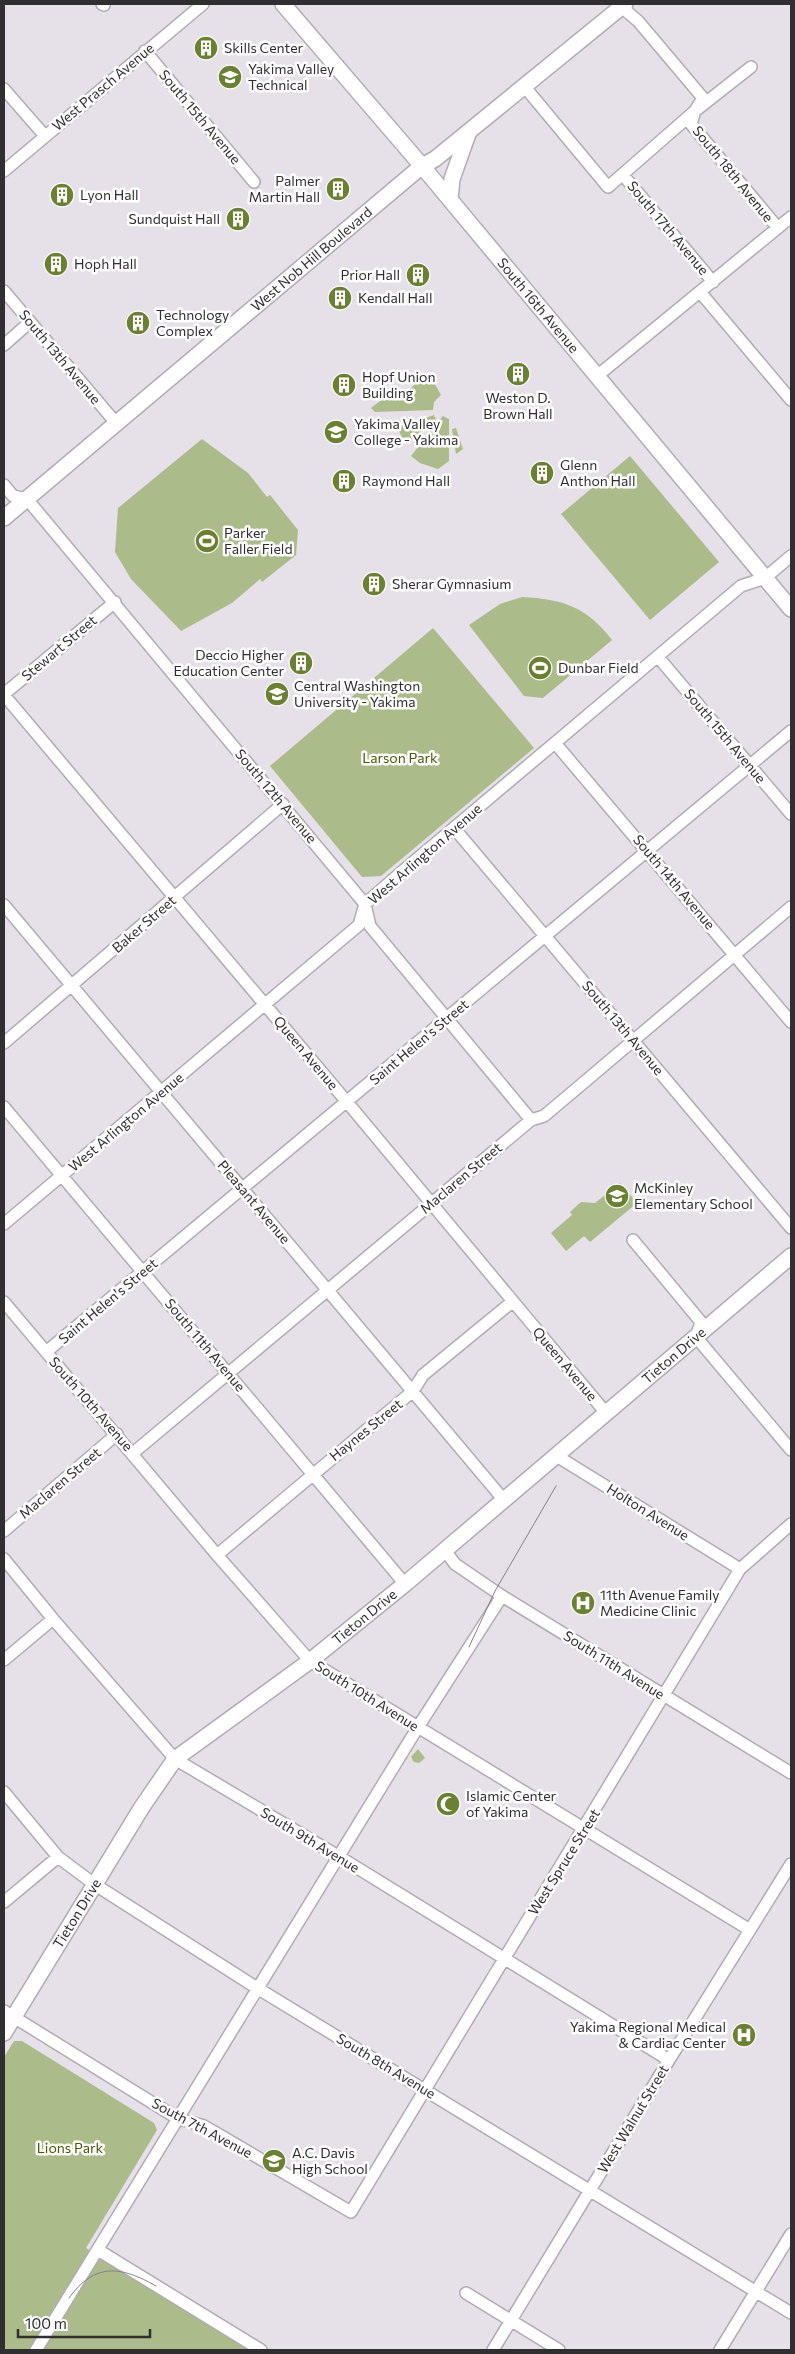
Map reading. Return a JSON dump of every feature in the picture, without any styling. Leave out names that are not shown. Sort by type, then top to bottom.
[{"type":"main road","name":"South 16th Avenue","points":[[283,4],[422,166],[791,609]]},
{"type":"main road","name":"West Nob Hill Boulevard","points":[[4,518],[422,166],[435,159],[621,5]]},
{"type":"main road","points":[[451,201],[452,179],[467,133]]},
{"type":"main road","name":"Tieton Drive","points":[[4,2033],[9,2014],[175,1759],[310,1661],[405,1584],[791,1256]]},
{"type":"street","name":"West Prasch Avenue","points":[[4,171],[203,4]]},
{"type":"street","name":"South 18th Avenue","points":[[621,5],[638,21],[703,98],[695,111],[691,124],[778,228]]},
{"type":"street","name":"South 15th Avenue","points":[[145,52],[254,182]]},
{"type":"street","points":[[623,174],[695,111],[751,67]]},
{"type":"street","name":"South 17th Avenue","points":[[524,86],[608,187],[623,174],[713,282]]},
{"type":"street","points":[[4,89],[45,136]]},
{"type":"street","points":[[597,376],[791,217]]},
{"type":"street","name":"South 13th Avenue","points":[[4,291],[116,423]]},
{"type":"street","name":"South 17th Avenue","points":[[700,292],[791,400]]},
{"type":"street","points":[[4,345],[30,322]]},
{"type":"street","name":"South 12th Avenue","points":[[4,485],[13,496],[27,499],[283,804],[365,904],[370,926],[531,1120]]},
{"type":"street","name":"West Arlington Avenue","points":[[4,1224],[266,1005],[359,924],[365,904],[454,828],[742,586],[765,578],[791,556]]},
{"type":"street","name":"Stewart Street","points":[[4,694],[115,602]]},
{"type":"street","name":"South 15th Avenue","points":[[658,657],[791,814]]},
{"type":"street","name":"Queen Avenue","points":[[4,694],[606,1413]]},
{"type":"street","name":"Saint Helen's Street","points":[[46,1352],[649,852],[791,731]]},
{"type":"street","name":"South 14th Avenue","points":[[555,743],[791,1022]]},
{"type":"street","name":"Baker Street","points":[[4,1043],[283,804]]},
{"type":"street","name":"South 13th Avenue","points":[[454,828],[791,1228]]},
{"type":"street","name":"Pleasant Avenue","points":[[4,905],[503,1499]]},
{"type":"street","name":"Maclaren Street","points":[[133,1453],[531,1120],[544,1116],[791,907]]},
{"type":"street","name":"South 11th Avenue","points":[[4,1107],[405,1584]]},
{"type":"street","points":[[633,1240],[701,1322],[696,1337],[791,1450]]},
{"type":"street","name":"South 10th Avenue","points":[[4,1302],[217,1555],[310,1661],[750,1930]]},
{"type":"street","name":"Haynes Street","points":[[217,1555],[413,1392],[423,1375],[512,1302]]},
{"type":"street","name":"Maclaren Street","points":[[4,1531],[117,1434]]},
{"type":"street","name":"Holton Avenue","points":[[555,1455],[740,1569]]},
{"type":"street","name":"West Spruce Street","points":[[351,2212],[740,1569],[791,1524]]},
{"type":"street","name":"South 11th Avenue","points":[[444,1550],[455,1564],[502,1596],[791,1773]]},
{"type":"street","name":"South 9th Avenue","points":[[4,1559],[53,1619],[175,1759],[338,1856],[668,2060]]},
{"type":"street","points":[[36,2350],[338,1856],[502,1596]]},
{"type":"street","points":[[4,1660],[53,1619]]},
{"type":"street","name":"South 8th Avenue","points":[[4,1792],[58,1857],[94,1884],[257,1988],[791,2313]]},
{"type":"street","points":[[4,1902],[58,1857]]},
{"type":"street","name":"West Walnut Street","points":[[493,2350],[668,2060],[791,1864]]},
{"type":"street","name":"South 7th Avenue","points":[[9,2014],[177,2118],[204,2126],[351,2212]]},
{"type":"street","points":[[720,2350],[791,2234]]},
{"type":"street","points":[[98,2250],[261,2350]]},
{"type":"street","points":[[466,2292],[559,2350]]},
{"type":"green space","points":[[432,379],[441,395],[434,402],[433,410],[375,412],[371,408],[388,395],[405,394],[419,380]]},
{"type":"green space","points":[[434,415],[436,420],[406,444],[397,428]]},
{"type":"green space","points":[[443,416],[449,419],[449,461],[438,469],[420,463],[411,456]]},
{"type":"green space","points":[[456,428],[463,449],[456,454],[452,429]]},
{"type":"green space","name":"Parker Faller Field","points":[[202,439],[248,473],[267,497],[270,495],[298,530],[296,555],[262,582],[260,579],[232,603],[181,631],[131,579],[115,552],[118,508]]},
{"type":"green space","points":[[630,456],[719,562],[650,620],[561,514]]},
{"type":"green space","name":"Dunbar Field","points":[[522,597],[550,600],[573,607],[593,620],[612,640],[543,698],[524,696],[469,625],[500,604]]},
{"type":"green space","name":"Larson Park","points":[[433,628],[534,748],[381,876],[362,877],[270,766]]},
{"type":"green space","points":[[620,1183],[637,1203],[590,1242],[584,1236],[566,1251],[551,1233],[572,1215],[570,1212],[581,1202],[595,1203]]},
{"type":"green space","points":[[418,1749],[425,1758],[419,1763],[414,1762],[411,1757]]},
{"type":"green space","name":"Lions Park","points":[[14,2041],[22,2041],[154,2123],[157,2130],[86,2248],[248,2350],[4,2350],[4,2057]]},
{"type":"tram line","points":[[469,1647],[495,1591],[556,1486]]},
{"type":"tram line","points":[[69,2298],[89,2278],[109,2271],[131,2274],[156,2286]]},
{"type":"place","name":"Skills Center","points":[[206,48]]},
{"type":"place","name":"Yakima Valley Technical","points":[[230,77]]},
{"type":"place","name":"Palmer Martin Hall","points":[[338,189]]},
{"type":"place","name":"Lyon Hall","points":[[62,195]]},
{"type":"place","name":"Sundquist Hall","points":[[238,219]]},
{"type":"place","name":"Hoph Hall","points":[[56,264]]},
{"type":"place","name":"Prior Hall","points":[[418,275]]},
{"type":"place","name":"Kendall Hall","points":[[340,298]]},
{"type":"place","name":"Technology Complex","points":[[138,323]]},
{"type":"place","name":"Weston D. Brown Hall","points":[[518,374]]},
{"type":"place","name":"Hopf Union Building","points":[[344,385]]},
{"type":"place","name":"Yakima Valley College - Yakima","points":[[336,432]]},
{"type":"place","name":"Glenn Anthon Hall","points":[[542,473]]},
{"type":"place","name":"Raymond Hall","points":[[344,481]]},
{"type":"place","name":"Parker Faller Field","points":[[207,541]]},
{"type":"place","name":"Sherar Gymnasium","points":[[374,584]]},
{"type":"place","name":"Deccio Higher Education Center","points":[[301,663]]},
{"type":"place","name":"Dunbar Field","points":[[540,668]]},
{"type":"place","name":"Central Washington University - Yakima","points":[[277,694]]},
{"type":"place","name":"McKinley Elementary School","points":[[617,1196]]},
{"type":"place","name":"11th Avenue Family Medicine Clinic","points":[[583,1603]]},
{"type":"place","name":"Islamic Center of Yakima","points":[[448,1804]]},
{"type":"place","name":"Yakima Regional Medical & Cardiac Center","points":[[744,2035]]},
{"type":"place","name":"A.C. Davis High School","points":[[274,2161]]}]
